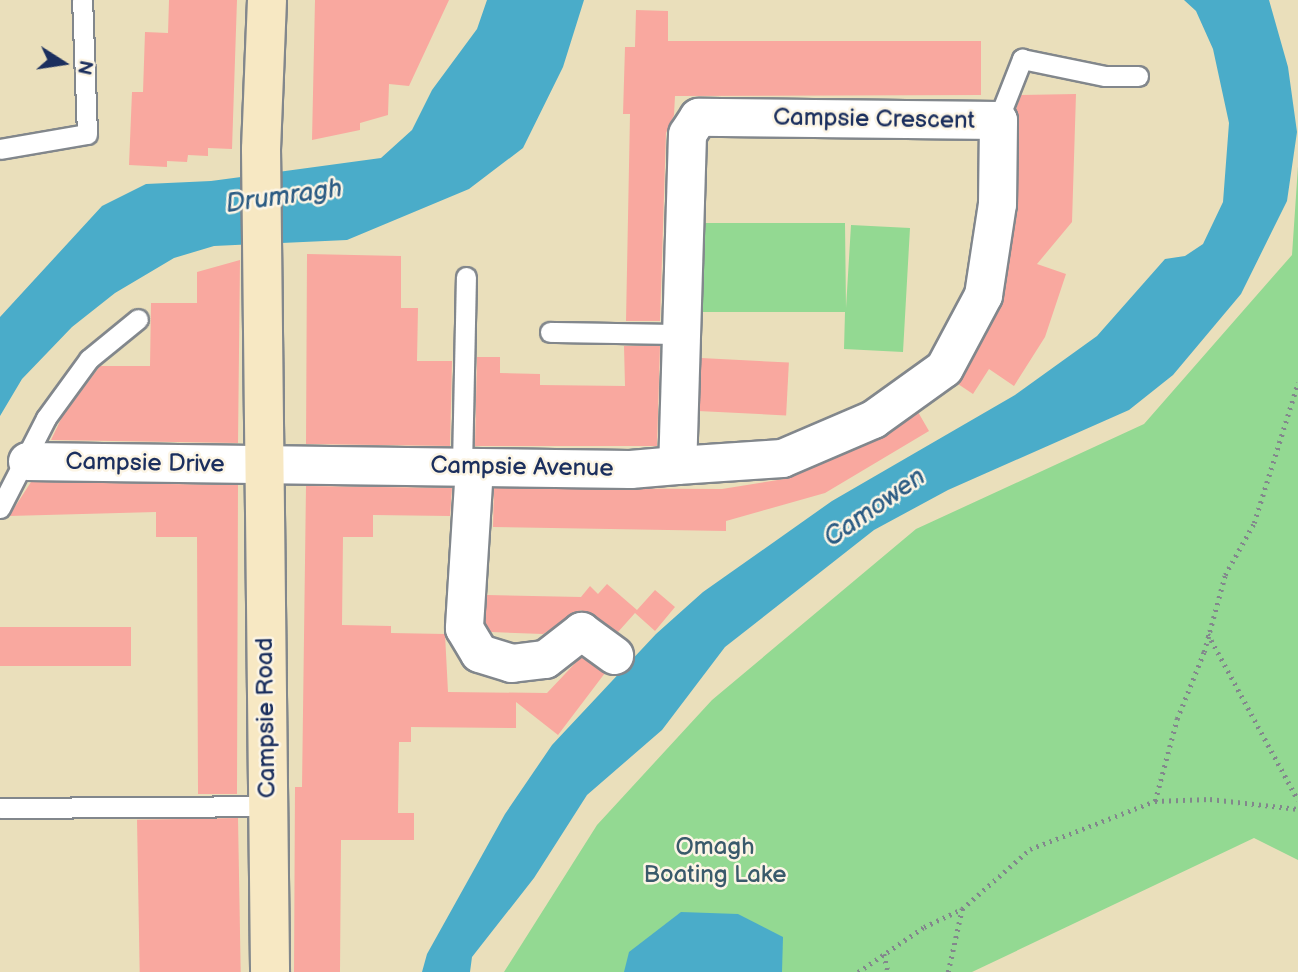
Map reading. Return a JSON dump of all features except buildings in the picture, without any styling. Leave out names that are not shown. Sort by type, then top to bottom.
[{"type":"main road","name":"Campsie Road","points":[[267,0],[261,149],[271,972]]},
{"type":"street","name":"Campsie Crescent","points":[[677,465],[687,134],[698,117],[998,120],[997,204],[983,295],[944,368],[873,419],[782,458]]},
{"type":"street","name":"Campsie Avenue","points":[[263,464],[468,467],[677,465],[782,458]]},
{"type":"street","name":"Campsie Drive","points":[[27,461],[263,464]]},
{"type":"street","points":[[468,467],[464,628],[479,653],[511,663],[545,659],[581,631],[614,656]]},
{"type":"lane","points":[[0,149],[87,134],[82,0]]},
{"type":"lane","points":[[998,120],[1022,58],[1105,76],[1138,76]]},
{"type":"lane","points":[[466,277],[468,467]]},
{"type":"lane","points":[[0,508],[27,461],[47,418],[89,359],[138,318]]},
{"type":"lane","points":[[551,332],[681,334]]},
{"type":"lane","points":[[0,807],[267,806]]},
{"type":"path","points":[[1155,801],[1177,719],[1208,634],[1225,575],[1254,523],[1298,383]]},
{"type":"path","points":[[1208,634],[1298,800]]},
{"type":"path","points":[[858,972],[924,927],[962,909],[1030,849],[1155,801],[1210,799],[1298,809]]},
{"type":"path","points":[[948,972],[962,909]]},
{"type":"path","points":[[884,954],[888,972]]},
{"type":"green space","name":"Omagh Boating Lake","points":[[1298,166],[1298,860],[1254,838],[972,972],[504,972],[597,825],[712,700],[916,529],[1144,424],[1292,255]]},
{"type":"green space","points":[[703,223],[845,223],[846,308],[851,225],[910,228],[903,352],[844,349],[845,312],[703,312]]},
{"type":"water","name":"Drumragh","points":[[487,0],[584,0],[563,67],[523,148],[469,189],[347,240],[214,246],[174,258],[115,293],[72,327],[22,379],[0,416],[0,317],[102,206],[146,184],[211,181],[381,158],[412,130],[432,90],[477,29]]},
{"type":"water","name":"Camowen","points":[[1184,0],[1269,0],[1288,67],[1297,132],[1287,201],[1241,294],[1173,375],[1129,410],[948,490],[874,530],[725,647],[662,730],[587,795],[534,878],[472,957],[470,972],[422,972],[427,954],[505,814],[552,745],[656,634],[703,592],[832,501],[1015,395],[1097,336],[1165,259],[1185,256],[1203,244],[1223,202],[1229,123],[1213,49],[1196,11]]},
{"type":"water","points":[[681,912],[738,914],[783,937],[782,972],[624,972],[629,952]]}]
